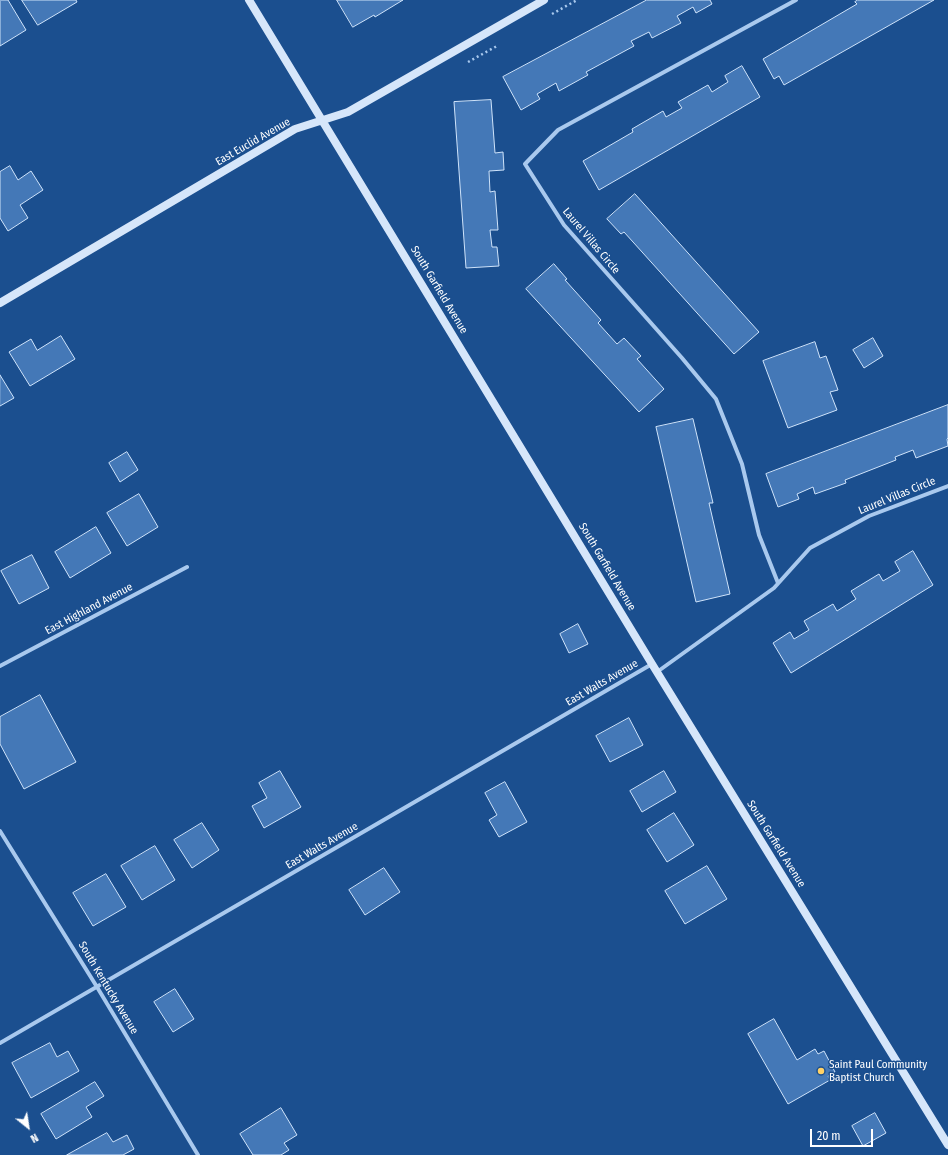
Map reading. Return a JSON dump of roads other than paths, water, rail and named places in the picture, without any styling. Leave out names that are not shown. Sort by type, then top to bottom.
[{"type":"street","name":"South Garfield Avenue","points":[[249,0],[652,664],[948,1145]]},
{"type":"street","name":"East Euclid Avenue","points":[[0,303],[295,129],[348,112],[544,0]]},
{"type":"street","name":"Laurel Villas Circle","points":[[778,583],[759,535],[742,464],[716,399],[682,358],[564,225],[525,164],[558,130],[796,0]]},
{"type":"street","name":"Laurel Villas Circle","points":[[657,672],[774,588],[810,548],[869,516],[948,486]]},
{"type":"street","name":"East Highland Avenue","points":[[0,666],[186,567]]},
{"type":"street","name":"East Walts Avenue","points":[[0,1043],[652,664]]},
{"type":"street","name":"South Kentucky Avenue","points":[[0,831],[97,987],[198,1155]]},
{"type":"place","name":"Saint Paul Community Baptist Church","points":[[821,1071]]}]
